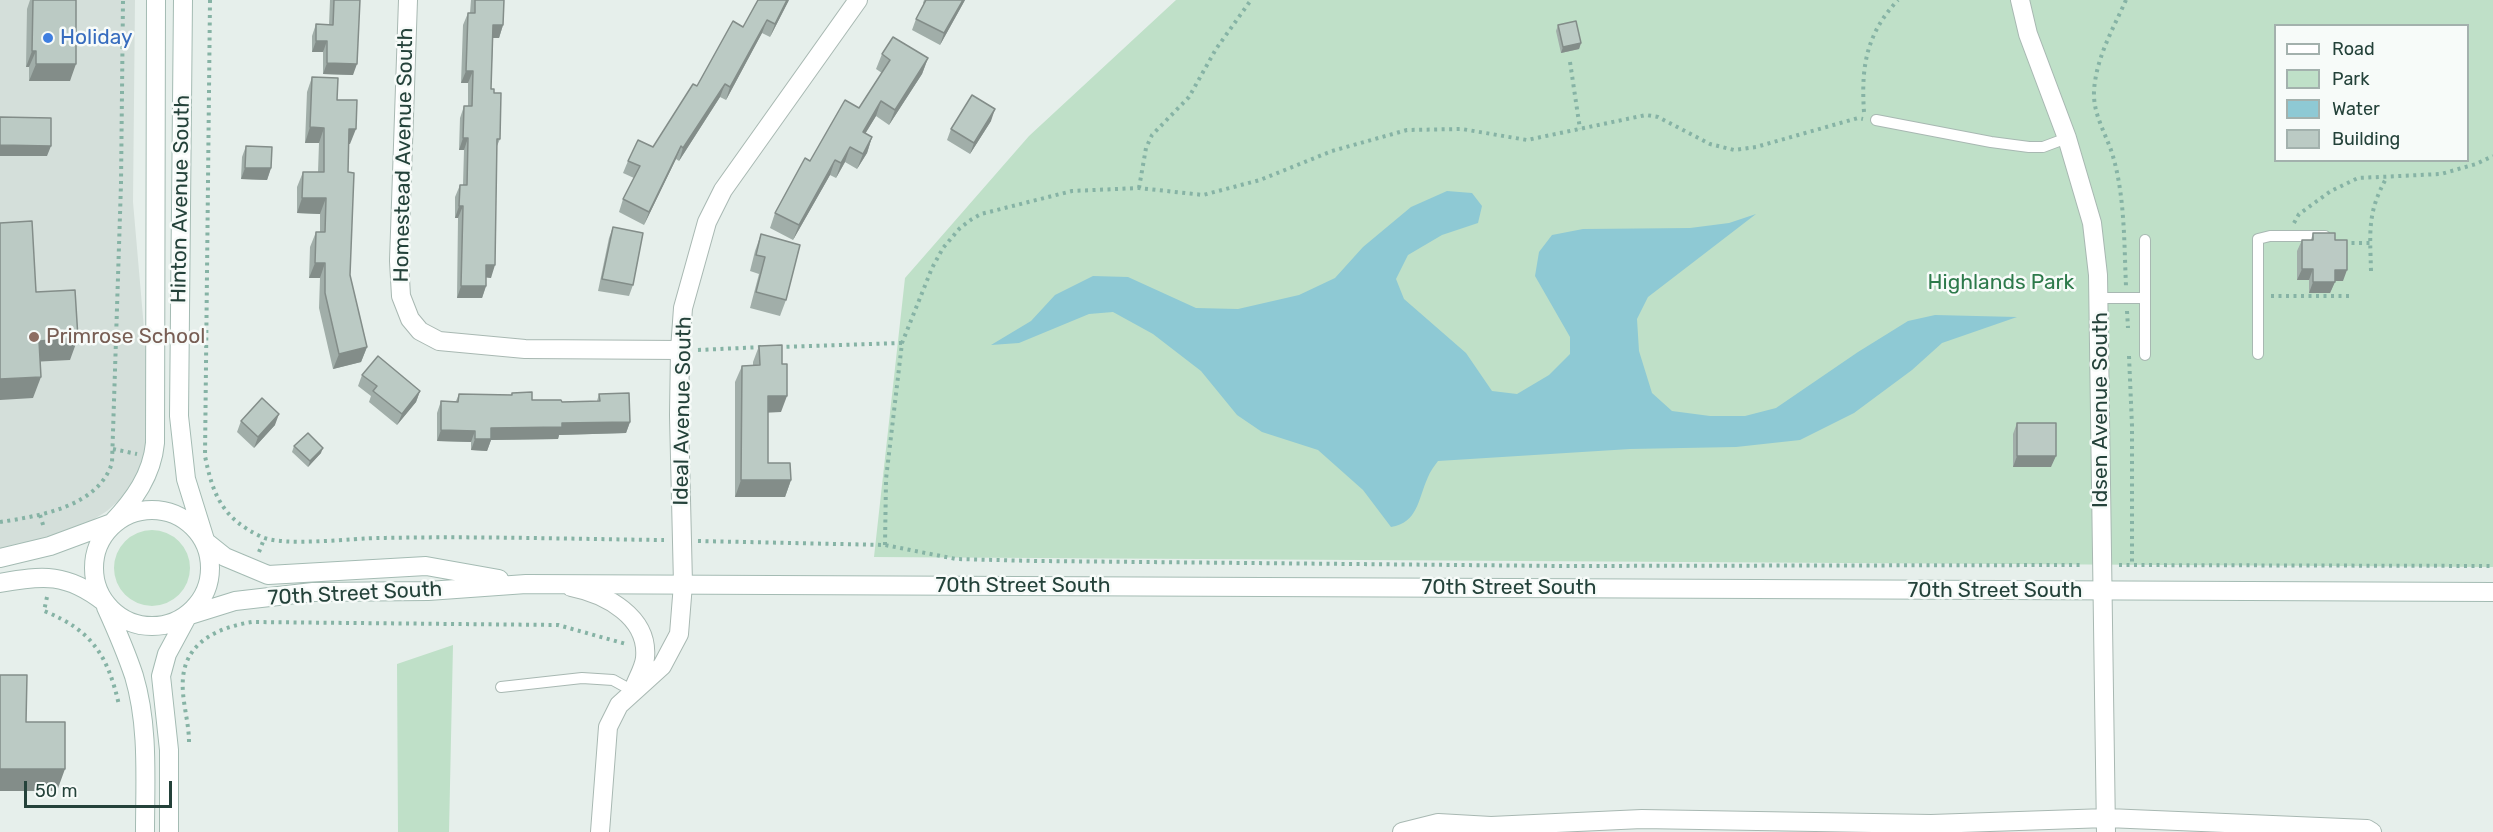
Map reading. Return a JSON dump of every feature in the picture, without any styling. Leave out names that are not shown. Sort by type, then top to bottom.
[{"type":"main road","name":"Hinton Avenue South","points":[[112,523],[129,504],[145,479],[153,458],[155,443],[156,0]]},
{"type":"main road","name":"Hinton Avenue South","points":[[183,0],[179,427],[186,478],[205,540]]},
{"type":"main road","name":"Homestead Avenue South","points":[[408,0],[399,261],[401,296],[410,319],[420,331],[439,341],[525,349],[680,350]]},
{"type":"main road","name":"Ideal Avenue South","points":[[683,584],[680,350],[683,308],[695,260],[707,222],[723,190],[858,0]]},
{"type":"main road","name":"Idsen Avenue South","points":[[2020,0],[2028,34],[2067,138],[2092,222],[2100,298],[2106,825]]},
{"type":"main road","points":[[0,558],[50,546],[142,511],[161,510],[180,517],[205,540],[210,560],[209,581],[201,600],[187,617],[166,654],[161,676],[169,750],[169,832]]},
{"type":"main road","points":[[112,523],[100,542],[94,559],[95,578],[127,656],[138,696],[145,741],[145,832]]},
{"type":"main road","name":"70th Street South","points":[[205,540],[225,557],[268,575],[426,566],[525,584]]},
{"type":"main road","points":[[0,583],[52,577],[74,583],[104,602],[118,615],[143,625],[160,625],[187,617]]},
{"type":"main road","name":"70th Street South","points":[[187,617],[235,601],[314,592],[428,591],[525,584],[2493,592]]},
{"type":"main road","points":[[555,584],[589,591],[624,609],[644,635],[645,659],[633,691]]},
{"type":"main road","points":[[600,832],[608,727],[619,705],[662,666],[679,634],[683,584]]},
{"type":"main road","points":[[1402,832],[1438,823],[1593,827],[1642,819],[2367,829],[2372,832]]},
{"type":"lane","points":[[1876,120],[2029,147],[2043,147],[2067,138]]},
{"type":"lane","points":[[2258,354],[2258,239],[2270,236],[2335,236]]},
{"type":"lane","points":[[2145,240],[2145,356]]},
{"type":"lane","points":[[2100,298],[2145,298]]},
{"type":"lane","points":[[501,687],[582,678],[613,680],[633,691]]},
{"type":"path","points":[[0,522],[52,511],[82,499],[102,483],[112,463],[121,172],[123,0]]},
{"type":"path","points":[[210,0],[205,456],[211,486],[224,509],[243,526],[264,538],[299,542],[380,538],[682,540],[885,545],[956,559],[1047,561],[1562,566],[2493,566]]},
{"type":"path","points":[[1139,188],[1146,148],[1152,135],[1189,96],[1216,50],[1251,0]]},
{"type":"path","points":[[885,545],[886,478],[902,343],[932,268],[943,248],[960,228],[981,214],[1072,191],[1139,188],[1203,195],[1260,180],[1332,151],[1407,130],[1462,129],[1527,140],[1646,115],[1658,117],[1710,144],[1734,150],[1756,147],[1858,118],[1864,119],[1862,88],[1865,57],[1872,36],[1898,0]]},
{"type":"path","points":[[2126,0],[2100,57],[2094,92],[2097,118],[2112,153],[2120,191],[2128,333]]},
{"type":"path","points":[[1570,62],[1580,129]]},
{"type":"path","points":[[2285,236],[2299,214],[2331,191],[2358,178],[2441,174],[2476,164],[2493,156]]},
{"type":"path","points":[[2371,271],[2372,206],[2388,176]]},
{"type":"path","points":[[2335,236],[2335,243],[2370,243]]},
{"type":"path","points":[[2258,297],[2351,296]]},
{"type":"path","points":[[680,350],[902,343]]},
{"type":"path","points":[[2129,345],[2132,426],[2132,566]]},
{"type":"path","points":[[44,611],[79,628],[98,647],[111,676],[120,710]]},
{"type":"path","points":[[189,749],[183,678],[187,660],[200,642],[213,632],[234,625],[252,622],[558,625],[625,644],[644,645]]},
{"type":"shaded area","points":[[0,0],[135,0],[133,202],[147,363],[145,455],[125,495],[107,511],[88,523],[42,539],[0,549]]},
{"type":"green space","name":"Highlands Park","points":[[1176,0],[2493,0],[2493,567],[874,557],[905,278],[1029,136]]},
{"type":"green space","points":[[152,530],[166,533],[179,541],[187,554],[190,568],[187,582],[179,595],[166,603],[152,606],[138,603],[125,595],[117,582],[114,568],[117,554],[125,541],[138,533]]},
{"type":"green space","points":[[453,645],[449,832],[398,832],[397,664]]},
{"type":"water","points":[[1447,191],[1472,193],[1482,206],[1478,223],[1442,235],[1408,255],[1396,279],[1404,299],[1466,353],[1492,391],[1517,394],[1549,375],[1570,354],[1570,337],[1535,276],[1539,252],[1552,235],[1583,229],[1690,228],[1729,223],[1756,214],[1648,297],[1637,319],[1639,351],[1652,393],[1672,411],[1710,416],[1745,416],[1776,408],[1908,321],[1935,315],[2017,317],[1942,343],[1912,370],[1854,413],[1800,440],[1736,447],[1630,449],[1438,461],[1429,475],[1412,515],[1400,525],[1391,527],[1363,490],[1318,450],[1262,432],[1237,415],[1201,371],[1153,334],[1113,312],[1089,314],[1019,343],[991,345],[1031,321],[1055,295],[1093,276],[1128,277],[1196,308],[1238,309],[1299,295],[1335,278],[1363,247],[1411,207]]},
{"type":"building","name":"Holiday","points":[[33,0],[76,0],[76,64],[36,64],[36,51],[32,51]]},
{"type":"building","points":[[334,0],[360,0],[357,64],[327,63],[327,41],[316,41],[316,24],[333,25]]},
{"type":"building","points":[[475,0],[504,0],[503,25],[493,25],[491,89],[494,89],[494,93],[501,93],[500,139],[497,139],[495,265],[486,265],[486,286],[461,286],[463,206],[459,206],[460,185],[467,185],[468,138],[463,138],[464,106],[472,106],[473,71],[466,71],[468,13],[475,13]]},
{"type":"building","points":[[758,0],[787,0],[775,24],[767,20],[730,87],[725,84],[683,148],[681,146],[649,212],[623,199],[640,166],[628,161],[638,140],[653,147],[693,84],[697,86],[733,21],[743,27]]},
{"type":"building","points":[[926,0],[963,0],[944,33],[916,19]]},
{"type":"building","points":[[1576,21],[1581,43],[1563,47],[1558,25]]},
{"type":"building","points":[[893,37],[928,58],[895,110],[881,101],[863,132],[872,137],[863,154],[850,147],[841,163],[835,160],[799,225],[775,213],[805,158],[810,161],[845,100],[859,108],[890,60],[882,54]]},
{"type":"building","points":[[312,77],[338,78],[337,100],[357,100],[356,129],[349,129],[348,172],[354,173],[350,275],[367,347],[339,354],[325,293],[325,263],[315,263],[316,232],[325,232],[326,198],[302,198],[303,172],[324,172],[324,128],[310,127]]},
{"type":"building","points":[[972,95],[995,109],[974,143],[951,129]]},
{"type":"building","points":[[0,117],[51,118],[51,146],[0,145]]},
{"type":"building","points":[[246,146],[272,147],[271,168],[245,168]]},
{"type":"building","name":"Primrose School","points":[[32,221],[36,292],[75,290],[78,338],[39,341],[41,377],[0,379],[0,223]]},
{"type":"building","points":[[613,227],[643,233],[633,285],[602,279]]},
{"type":"building","points":[[2313,233],[2335,233],[2335,240],[2347,240],[2347,270],[2335,270],[2335,282],[2313,282],[2313,269],[2302,269],[2302,240],[2313,240]]},
{"type":"building","points":[[761,234],[800,245],[786,300],[756,292],[765,257],[756,255]]},
{"type":"building","points":[[782,345],[782,364],[787,364],[787,396],[768,396],[768,463],[790,463],[791,480],[741,480],[742,366],[760,365],[759,346]]},
{"type":"building","points":[[378,356],[420,391],[402,414],[373,391],[377,386],[362,375]]},
{"type":"building","points":[[532,392],[532,400],[561,400],[562,402],[600,401],[599,394],[629,393],[630,422],[562,423],[562,427],[491,428],[491,439],[475,439],[475,431],[441,430],[441,401],[458,402],[459,394],[512,395],[512,393]]},
{"type":"building","points":[[262,398],[279,414],[258,437],[241,421]]},
{"type":"building","points":[[2017,423],[2056,423],[2056,456],[2017,456]]},
{"type":"building","points":[[308,433],[323,448],[310,461],[294,446]]},
{"type":"building","points":[[0,675],[27,675],[26,722],[65,722],[65,769],[0,769]]},
{"type":"place","name":"Holiday","points":[[48,38]]},
{"type":"place","name":"Primrose School","points":[[34,337]]}]
